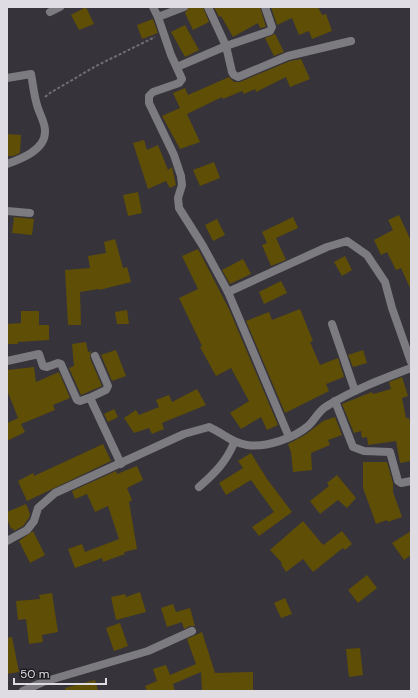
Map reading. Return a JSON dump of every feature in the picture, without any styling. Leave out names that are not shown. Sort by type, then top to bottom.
[{"type":"street","points":[[50,12],[60,7]]},
{"type":"street","points":[[153,7],[182,81],[153,92],[149,96],[149,103],[174,155],[181,176],[182,185],[178,198],[179,208],[203,246],[228,292],[289,437]]},
{"type":"street","points":[[158,17],[184,7]]},
{"type":"street","points":[[208,7],[226,46],[232,72],[236,77],[288,56],[351,41]]},
{"type":"street","points":[[176,67],[226,46],[270,31],[272,23],[265,7]]},
{"type":"street","points":[[7,78],[31,74],[37,106],[46,131],[42,142],[27,156],[7,164]]},
{"type":"street","points":[[7,211],[30,213]]},
{"type":"street","points":[[228,292],[327,247],[347,241],[367,255],[383,278],[411,362]]},
{"type":"street","points":[[332,324],[355,391]]},
{"type":"street","points":[[7,361],[39,354],[43,366],[47,367],[58,363],[61,364],[77,400],[80,401],[106,390],[108,386],[95,356]]},
{"type":"street","points":[[7,541],[27,530],[34,521],[38,508],[55,493],[184,434],[205,427],[214,429],[234,443],[249,446],[266,444],[289,437],[308,426],[319,412],[355,391],[411,368]]},
{"type":"street","points":[[89,398],[121,464]]},
{"type":"street","points":[[335,402],[353,447],[364,451],[390,452],[398,481],[401,484],[411,481]]},
{"type":"street","points":[[199,487],[218,470],[228,457],[234,443]]},
{"type":"street","points":[[23,691],[43,682],[148,651],[192,631]]},
{"type":"path","points":[[37,106],[50,92],[96,66],[114,59],[147,40],[163,34]]},
{"type":"building","points":[[86,7],[94,24],[79,30],[71,15]]},
{"type":"building","points":[[189,7],[203,7],[209,22],[193,30],[185,13]]},
{"type":"building","points":[[214,7],[260,7],[266,27],[260,28],[258,23],[233,37]]},
{"type":"building","points":[[271,7],[318,7],[322,15],[326,14],[332,31],[312,39],[309,31],[299,35],[292,18],[277,25]]},
{"type":"building","points":[[153,19],[158,33],[142,39],[137,25]]},
{"type":"building","points":[[185,25],[199,50],[185,57],[171,32]]},
{"type":"building","points":[[275,34],[284,52],[274,56],[265,38]]},
{"type":"building","points":[[301,59],[310,79],[290,87],[286,77],[256,92],[255,89],[244,94],[242,91],[223,99],[222,97],[187,114],[200,142],[180,149],[162,116],[180,108],[173,93],[185,88],[188,95],[229,77],[234,82],[240,82],[290,61]]},
{"type":"building","points":[[7,134],[21,135],[20,153],[13,156],[7,156]]},
{"type":"building","points":[[144,140],[147,150],[158,145],[168,170],[172,167],[176,185],[170,188],[166,181],[148,189],[133,143]]},
{"type":"building","points":[[214,162],[220,178],[200,186],[193,170]]},
{"type":"building","points":[[138,192],[142,213],[128,216],[123,195]]},
{"type":"building","points":[[399,215],[411,241],[411,290],[401,268],[396,270],[387,252],[381,255],[374,240],[393,230],[388,220]]},
{"type":"building","points":[[14,217],[34,219],[32,235],[12,233]]},
{"type":"building","points":[[293,217],[298,228],[276,238],[286,260],[271,266],[262,245],[267,243],[262,232]]},
{"type":"building","points":[[217,219],[225,235],[213,241],[205,225]]},
{"type":"building","points":[[115,239],[123,268],[127,267],[131,282],[99,290],[80,292],[81,325],[68,325],[65,270],[90,268],[88,256],[106,253],[104,242]]},
{"type":"building","points":[[198,249],[229,309],[278,425],[267,430],[261,417],[241,429],[230,413],[249,401],[231,368],[216,376],[200,347],[202,346],[179,298],[198,289],[182,256]]},
{"type":"building","points":[[345,256],[352,270],[342,276],[334,262]]},
{"type":"building","points":[[243,259],[251,274],[230,284],[222,270]]},
{"type":"building","points":[[281,281],[287,293],[264,304],[259,292]]},
{"type":"building","points":[[300,309],[313,341],[310,342],[320,365],[338,358],[344,377],[326,384],[329,391],[285,413],[246,321],[269,312],[272,320]]},
{"type":"building","points":[[127,310],[129,324],[117,324],[115,312]]},
{"type":"building","points":[[21,311],[39,311],[39,325],[49,325],[49,340],[7,344],[7,324],[21,323]]},
{"type":"building","points":[[86,342],[88,352],[91,351],[90,358],[102,386],[81,395],[69,368],[74,366],[72,344]]},
{"type":"building","points":[[116,350],[126,376],[112,381],[101,355]]},
{"type":"building","points":[[363,350],[367,363],[353,367],[348,355]]},
{"type":"building","points":[[34,367],[36,382],[59,372],[70,398],[53,405],[55,410],[21,424],[25,432],[7,441],[7,423],[18,418],[7,390],[7,370]]},
{"type":"building","points":[[402,377],[408,396],[402,398],[406,418],[409,418],[411,427],[411,461],[400,463],[396,441],[368,445],[367,437],[362,438],[361,431],[354,433],[342,404],[372,392],[373,394],[391,389],[389,382]]},
{"type":"building","points":[[197,389],[206,405],[162,423],[164,429],[152,434],[149,428],[134,433],[124,418],[136,410],[139,415],[159,407],[156,400],[169,395],[172,402]]},
{"type":"building","points":[[114,409],[118,417],[108,422],[104,414]]},
{"type":"building","points":[[335,417],[342,435],[328,440],[330,445],[311,453],[312,470],[293,472],[291,452],[288,444],[305,435],[323,421]]},
{"type":"building","points":[[103,444],[111,461],[27,501],[18,481],[33,473],[34,476]]},
{"type":"building","points":[[251,453],[267,479],[292,512],[259,536],[252,527],[274,512],[251,480],[226,495],[219,483],[243,468],[238,461]]},
{"type":"building","points":[[363,462],[387,462],[393,483],[393,492],[402,517],[376,524],[363,488]]},
{"type":"building","points":[[137,466],[143,480],[127,488],[132,500],[129,502],[137,549],[124,552],[125,554],[103,562],[102,558],[75,568],[68,549],[82,544],[85,552],[119,539],[108,506],[95,512],[87,494],[75,499],[72,491],[116,471],[117,474]]},
{"type":"building","points":[[337,475],[356,498],[347,508],[338,500],[320,514],[310,501],[329,486],[327,483]]},
{"type":"building","points":[[26,504],[30,514],[29,518],[23,526],[14,531],[13,528],[11,529],[7,518],[7,512]]},
{"type":"building","points":[[303,521],[323,545],[342,531],[352,544],[345,550],[343,548],[313,572],[303,559],[286,572],[281,564],[282,563],[270,550]]},
{"type":"building","points":[[33,531],[45,555],[30,563],[19,541]]},
{"type":"building","points":[[411,531],[411,555],[404,560],[392,543]]},
{"type":"building","points":[[367,575],[377,588],[358,603],[348,590]]},
{"type":"building","points":[[140,592],[146,612],[116,620],[111,597],[125,594],[126,597]]},
{"type":"building","points":[[52,593],[58,632],[42,635],[43,642],[29,644],[26,619],[18,620],[16,601],[40,599],[39,595]]},
{"type":"building","points":[[285,598],[292,614],[281,618],[274,603]]},
{"type":"building","points":[[173,604],[176,612],[190,608],[195,626],[190,626],[184,629],[182,622],[167,627],[161,608]]},
{"type":"building","points":[[120,623],[128,646],[114,651],[106,628]]},
{"type":"building","points":[[202,632],[215,673],[253,672],[253,691],[202,691],[201,672],[173,684],[175,691],[147,691],[145,686],[157,681],[153,669],[166,665],[170,675],[196,664],[187,639]]},
{"type":"building","points":[[12,637],[19,672],[7,674],[7,638]]},
{"type":"building","points":[[360,648],[363,675],[349,677],[346,649]]},
{"type":"building","points":[[95,680],[98,691],[66,691],[65,688]]}]
